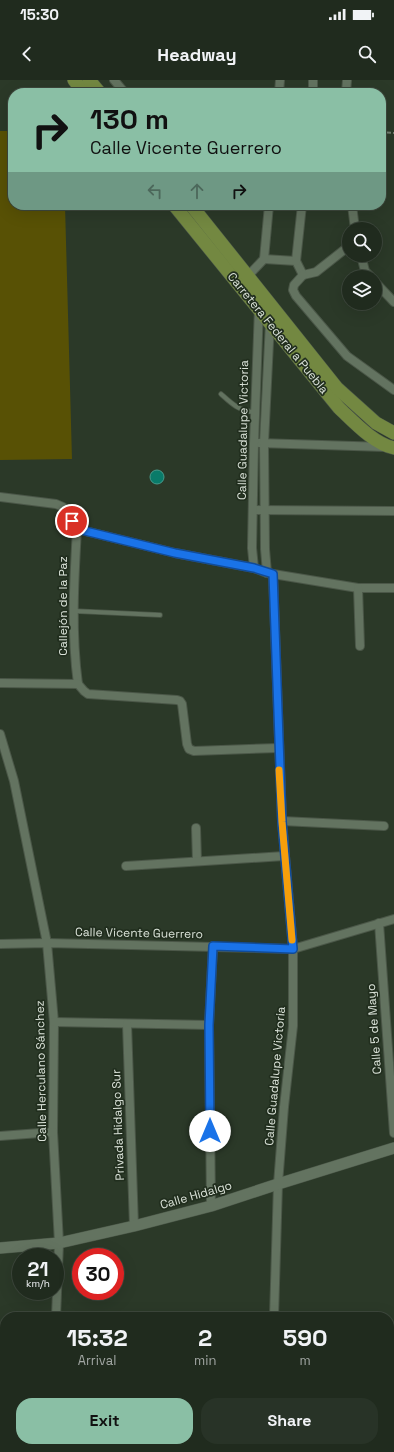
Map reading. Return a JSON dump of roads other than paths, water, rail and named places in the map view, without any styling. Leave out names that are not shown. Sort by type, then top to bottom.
[{"type":"main road","points":[[74,80],[80,88]]},
{"type":"main road","points":[[90,80],[96,88]]},
{"type":"main road","name":"Carretera Federal a Puebla","points":[[178,210],[270,324],[288,336],[337,388],[376,423],[394,433]]},
{"type":"main road","name":"Carretera Federal a Puebla","points":[[195,210],[274,308],[288,336],[339,408],[365,432],[392,448]]},
{"type":"street","points":[[114,80],[121,88]]},
{"type":"street","points":[[239,286],[264,259],[269,210]]},
{"type":"street","points":[[301,210],[296,261],[303,275]]},
{"type":"street","points":[[353,210],[354,222]]},
{"type":"street","points":[[342,252],[316,272],[303,275],[294,285],[293,290],[296,296],[347,356],[394,390]]},
{"type":"street","points":[[264,259],[296,261]]},
{"type":"street","points":[[382,289],[394,302]]},
{"type":"street","name":"Calle Guadalupe Victoria","points":[[254,568],[252,548],[254,412],[258,310],[262,293]]},
{"type":"street","name":"Calle Guadalupe Victoria","points":[[274,308],[270,324],[264,443],[265,548],[270,573],[284,856],[293,949],[293,1026],[284,1107],[278,1184],[274,1312]]},
{"type":"street","points":[[254,443],[392,448]]},
{"type":"street","points":[[0,497],[56,504],[63,507],[77,529],[175,553],[254,568],[270,573],[358,588],[394,588]]},
{"type":"street","points":[[253,510],[394,511]]},
{"type":"street","name":"Callejón de la Paz","points":[[77,529],[73,611],[75,664],[78,684]]},
{"type":"street","points":[[358,588],[360,646]]},
{"type":"street","points":[[0,683],[78,684],[88,694],[180,701],[182,704],[187,744],[189,749],[194,751],[278,748]]},
{"type":"street","name":"Calle Herculano Sánchez","points":[[0,734],[14,781],[47,943],[54,1022],[53,1132],[59,1243],[56,1312]]},
{"type":"street","points":[[282,822],[384,826]]},
{"type":"street","points":[[196,828],[196,861]]},
{"type":"street","points":[[126,866],[284,856]]},
{"type":"street","name":"Calle Vicente Guerrero","points":[[0,944],[47,943],[293,949],[394,919]]},
{"type":"street","name":"Calle 5 de Mayo","points":[[379,923],[394,1133]]},
{"type":"street","points":[[211,1206],[209,1025],[213,946]]},
{"type":"street","points":[[54,1022],[209,1025]]},
{"type":"street","name":"Privada Hidalgo Sur","points":[[127,1024],[134,1226]]},
{"type":"street","points":[[0,1136],[53,1132]]},
{"type":"street","name":"Calle Hidalgo","points":[[0,1248],[59,1243],[134,1226],[211,1206],[394,1148]]},
{"type":"lane","points":[[221,394],[234,406],[248,412],[254,412]]},
{"type":"lane","points":[[73,611],[160,615]]},
{"type":"water","points":[[157,470],[162,472],[164,477],[162,482],[157,484],[152,482],[150,477],[152,472]]}]
